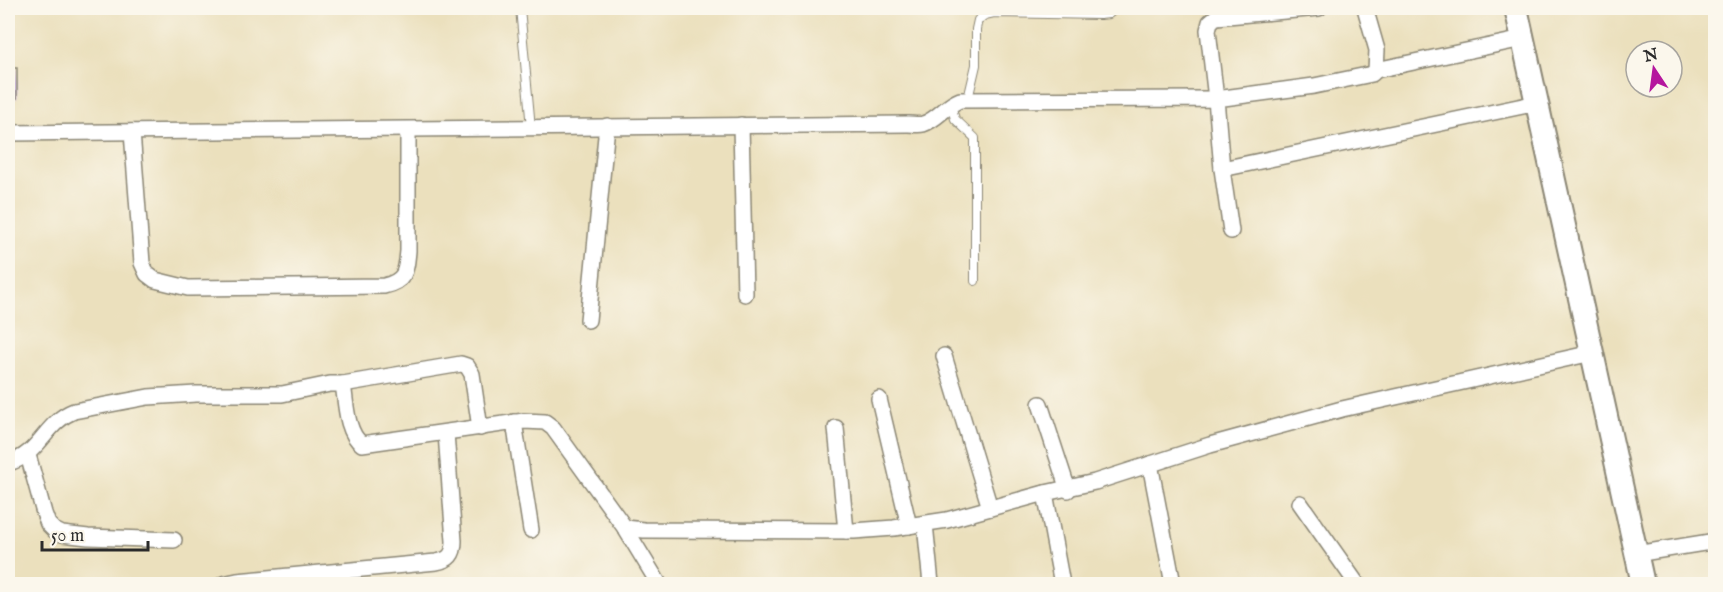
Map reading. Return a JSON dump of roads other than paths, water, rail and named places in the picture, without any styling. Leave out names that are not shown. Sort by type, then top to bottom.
[{"type":"street","points":[[1231,231],[1222,169],[1208,30],[1210,15],[1216,17],[1319,8]]},
{"type":"street","points":[[1365,8],[1377,50],[1376,70]]},
{"type":"street","points":[[1516,8],[1643,585]]},
{"type":"street","points":[[8,133],[924,124],[950,104],[968,99],[1227,99],[1363,77],[1376,70],[1523,39]]},
{"type":"street","points":[[1222,169],[1537,103]]},
{"type":"street","points":[[741,125],[745,294]]},
{"type":"street","points":[[588,320],[607,126]]},
{"type":"street","points":[[132,132],[142,263],[147,274],[154,280],[172,286],[209,289],[384,286],[394,284],[403,278],[408,251],[408,130]]},
{"type":"street","points":[[625,528],[846,531],[925,524],[1045,493],[1068,490],[1210,445],[1342,409],[1592,353]]},
{"type":"street","points":[[944,356],[990,508]]},
{"type":"street","points":[[8,463],[28,455],[56,421],[74,411],[148,396],[282,394],[330,384],[343,384],[460,364],[467,366],[472,374],[480,428]]},
{"type":"street","points":[[343,384],[352,430],[355,439],[362,444],[514,422],[534,420],[545,422],[553,428],[625,528],[659,585]]},
{"type":"street","points":[[879,399],[909,526]]},
{"type":"street","points":[[1040,404],[1068,490]]},
{"type":"street","points":[[514,422],[531,530]]},
{"type":"street","points":[[836,428],[846,531]]},
{"type":"street","points":[[223,585],[237,581],[436,562],[450,557],[454,551],[454,541],[446,433]]},
{"type":"street","points":[[28,455],[44,513],[48,524],[54,530],[62,534],[88,537],[174,540]]},
{"type":"street","points":[[1150,464],[1173,585]]},
{"type":"street","points":[[1045,493],[1062,585]]},
{"type":"street","points":[[1300,503],[1357,585]]},
{"type":"street","points":[[925,524],[931,585]]},
{"type":"street","points":[[1636,554],[1716,541]]},
{"type":"lane","points":[[520,8],[531,128]]},
{"type":"lane","points":[[968,99],[976,65],[976,29],[978,20],[985,15],[1101,15],[1108,14],[1116,8]]},
{"type":"lane","points":[[950,104],[955,119],[975,138],[975,281]]}]
